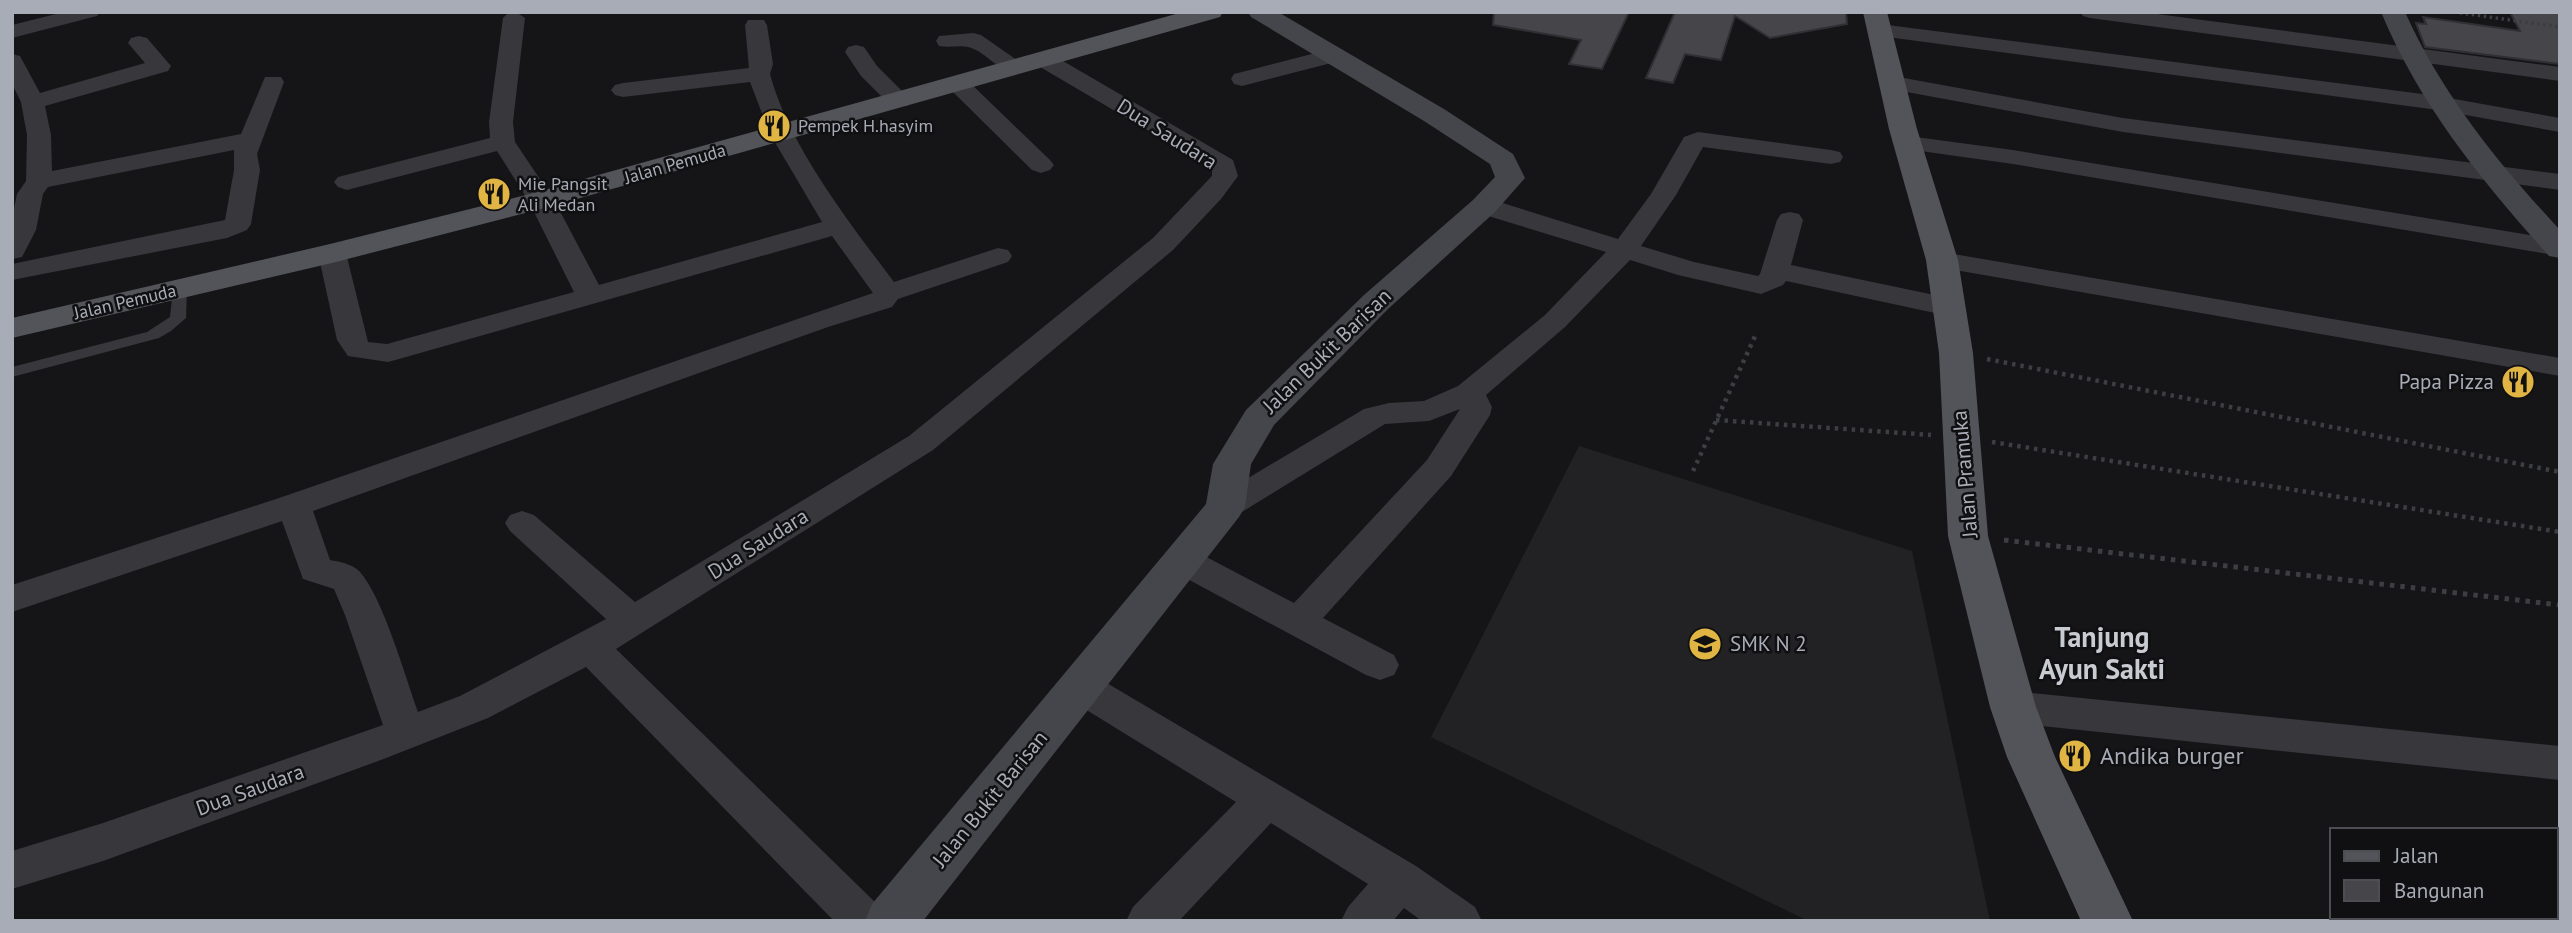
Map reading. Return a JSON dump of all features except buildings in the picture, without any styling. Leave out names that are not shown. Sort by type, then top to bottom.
[{"type":"main road","name":"Jalan Pemuda","points":[[12,328],[332,253],[541,200],[1211,12]]},
{"type":"main road","name":"Jalan Pramuka","points":[[1878,21],[1908,143],[1942,260],[1956,353],[1968,536],[2013,707],[2031,757],[2107,921]]},
{"type":"street","points":[[14,29],[90,12]]},
{"type":"street","name":"Jalan Bukit Barisan","points":[[891,921],[1225,507],[1232,464],[1259,418],[1376,302],[1484,206],[1510,178],[1503,160],[1434,115],[1260,12]]},
{"type":"street","points":[[2090,12],[2560,74]]},
{"type":"street","points":[[2393,12],[2408,52],[2438,103],[2488,171],[2559,248]]},
{"type":"street","points":[[514,18],[501,122],[503,142],[541,200],[590,295]]},
{"type":"street","points":[[1878,21],[2438,103],[2560,125]]},
{"type":"street","points":[[756,25],[762,64],[759,74],[782,134],[838,226],[888,293]]},
{"type":"street","points":[[947,41],[973,40],[1030,63]]},
{"type":"street","points":[[33,102],[160,66],[139,43]]},
{"type":"street","points":[[856,52],[869,71],[900,101]]},
{"type":"street","points":[[1242,79],[1335,55]]},
{"type":"street","name":"Dua Saudara","points":[[12,870],[103,842],[474,707],[590,647],[921,443],[1163,244],[1226,176],[1224,165],[1030,63]]},
{"type":"street","points":[[12,251],[23,230],[27,191],[39,135],[33,102],[15,73]]},
{"type":"street","points":[[624,90],[759,74]]},
{"type":"street","points":[[12,272],[227,230],[238,224],[247,170],[245,154],[273,82]]},
{"type":"street","points":[[1893,83],[2123,125],[2560,182]]},
{"type":"street","points":[[958,84],[1041,165]]},
{"type":"street","points":[[27,191],[252,139]]},
{"type":"street","points":[[1225,507],[1375,416],[1429,411],[1469,393],[1555,321],[1624,250],[1663,195],[1693,142],[1698,139],[1831,157]]},
{"type":"street","points":[[346,182],[503,142]]},
{"type":"street","points":[[1908,143],[2013,157],[2559,248]]},
{"type":"street","points":[[1484,206],[1688,270],[1761,285],[1773,279],[1790,220]]},
{"type":"street","points":[[332,253],[352,340],[359,350],[388,353],[838,226]]},
{"type":"street","points":[[12,599],[294,505],[882,301],[888,293],[998,256]]},
{"type":"street","points":[[1942,260],[2560,367]]},
{"type":"street","points":[[1775,270],[1949,307]]},
{"type":"street","points":[[1298,622],[1439,468],[1474,415],[1476,407],[1469,393]]},
{"type":"street","points":[[294,505],[316,570],[337,574],[346,579],[351,587],[364,615],[406,733]]},
{"type":"street","points":[[522,523],[633,621]]},
{"type":"street","points":[[1182,560],[1380,665]]},
{"type":"street","points":[[590,647],[864,921]]},
{"type":"street","points":[[1081,687],[1400,880],[1459,921]]},
{"type":"street","points":[[2013,707],[2560,763]]},
{"type":"street","points":[[1149,921],[1268,799]]},
{"type":"street","points":[[1364,921],[1400,880]]},
{"type":"lane","points":[[12,372],[153,335],[178,317],[180,289]]},
{"type":"path","points":[[2454,12],[2560,27]]},
{"type":"path","points":[[1693,471],[1757,332]]},
{"type":"path","points":[[1956,353],[2560,471]]},
{"type":"path","points":[[1716,420],[1960,437],[2560,532]]},
{"type":"path","points":[[1968,536],[2560,605]]},
{"type":"shaded area","name":"SMK N 2","points":[[1579,446],[1912,551],[1990,921],[1808,921],[1431,737]]},
{"type":"place","name":"Pempek H.hasyim","points":[[774,126]]},
{"type":"place","name":"Mie Pangsit Ali Medan","points":[[494,194]]},
{"type":"place","name":"Papa Pizza","points":[[2518,382]]},
{"type":"place","name":"SMK N 2","points":[[1705,644]]},
{"type":"place","name":"Andika burger","points":[[2075,756]]},
{"type":"district","name":"Tanjung Ayun Sakti","points":[[2102,653]]}]
